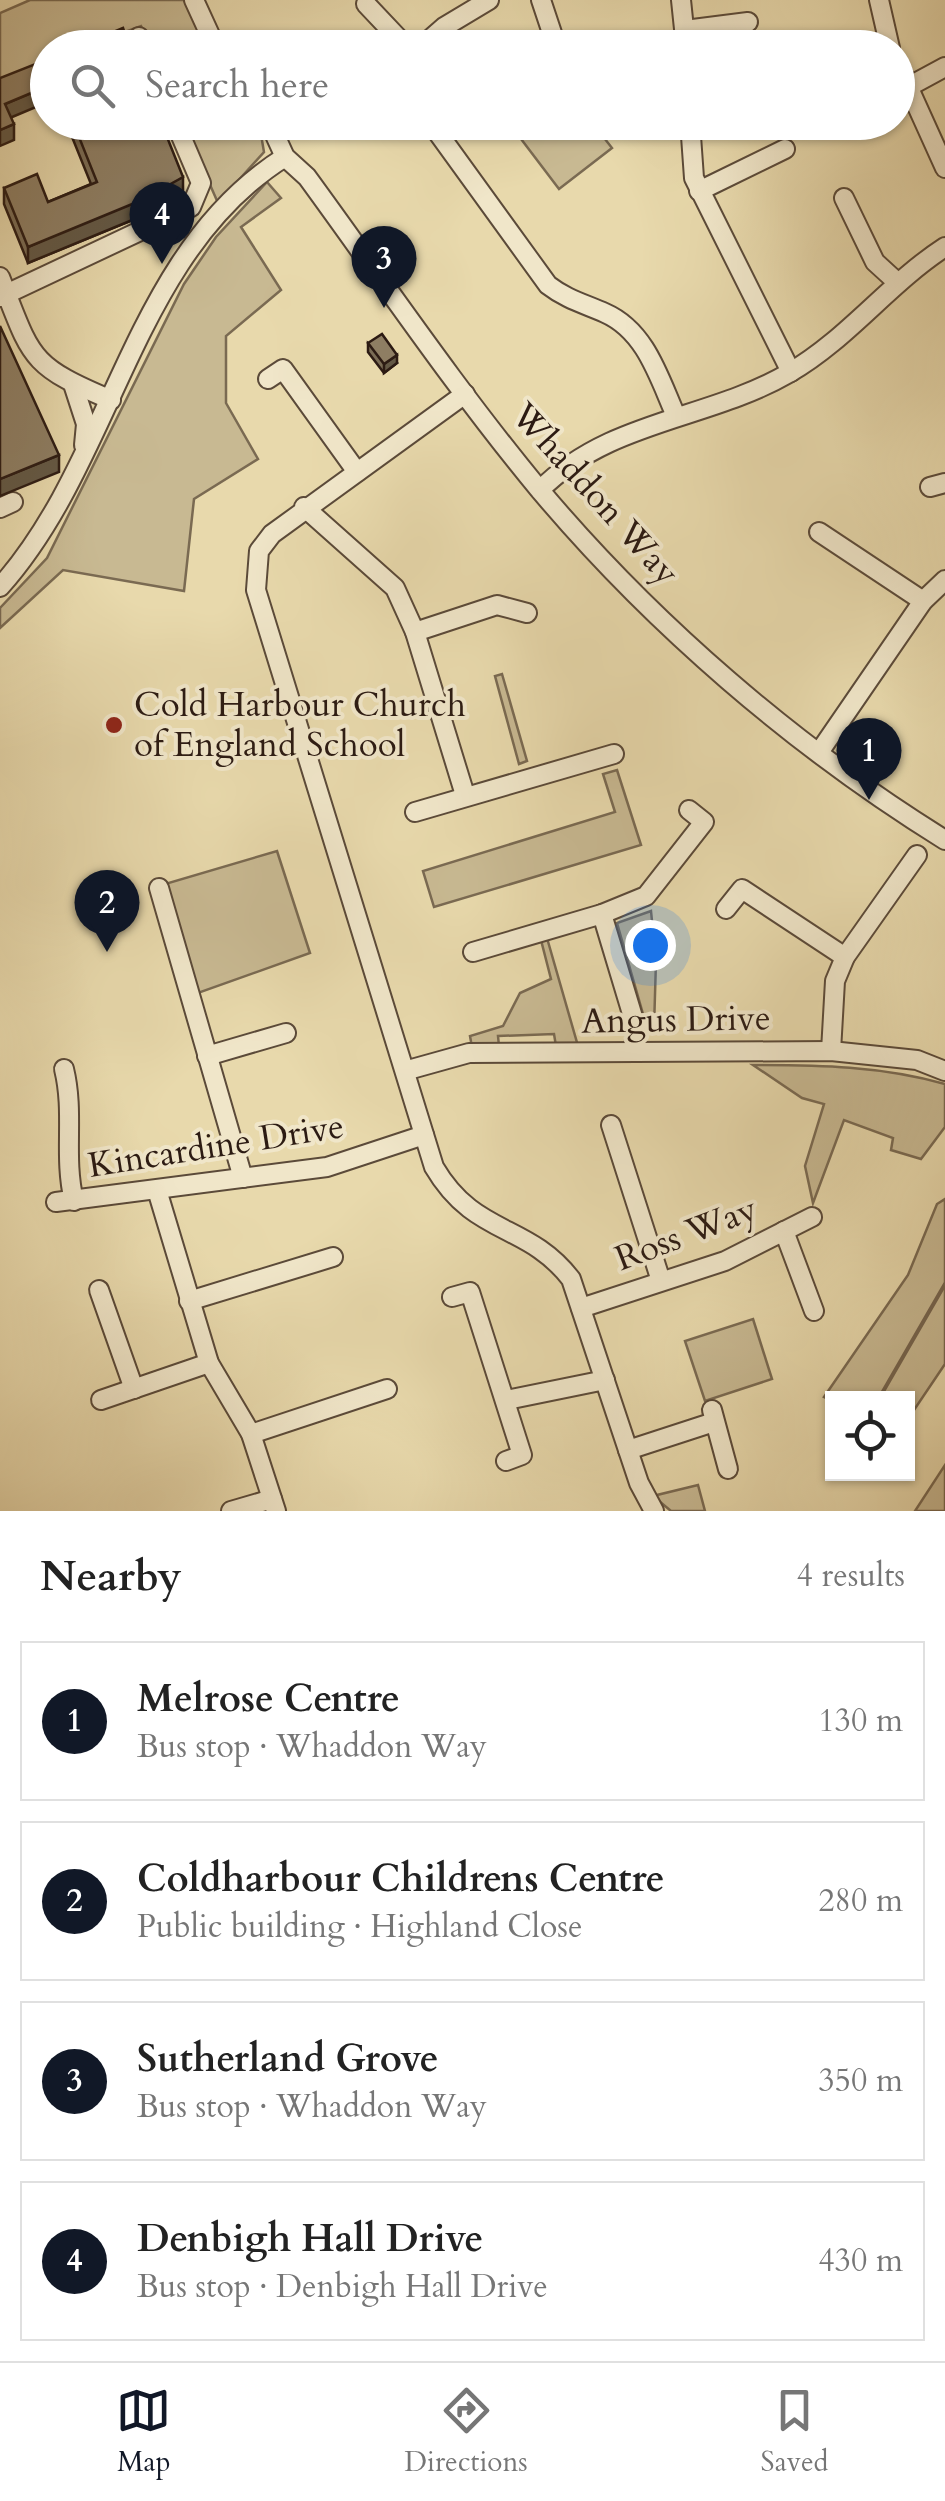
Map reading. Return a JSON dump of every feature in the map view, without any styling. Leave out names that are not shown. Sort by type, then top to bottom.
[{"type":"street","points":[[194,0],[208,30]]},
{"type":"street","points":[[440,30],[489,0]]},
{"type":"street","points":[[541,0],[552,30]]},
{"type":"street","points":[[680,0],[684,30]]},
{"type":"street","points":[[879,0],[886,30]]},
{"type":"street","points":[[377,9],[393,30]]},
{"type":"street","points":[[735,30],[748,22]]},
{"type":"street","points":[[915,83],[945,67]]},
{"type":"street","points":[[915,102],[945,168]]},
{"type":"street","points":[[111,400],[74,384],[36,360],[2,290],[192,207],[201,184],[183,140]]},
{"type":"street","name":"Whaddon Way","points":[[277,140],[286,158],[307,177],[464,394],[540,490],[664,620],[820,752],[945,840]]},
{"type":"street","points":[[443,140],[548,285],[563,297],[609,314],[631,331],[647,351],[676,416]]},
{"type":"street","points":[[691,140],[694,178],[790,372]]},
{"type":"street","points":[[700,191],[785,149]]},
{"type":"street","points":[[0,587],[34,547],[82,466],[132,350],[185,258],[238,195],[286,158]]},
{"type":"street","points":[[844,198],[875,262],[898,283]]},
{"type":"street","points":[[540,490],[587,452],[676,416],[750,393],[790,372],[837,341],[898,283],[945,247]]},
{"type":"street","points":[[268,379],[282,369],[356,472]]},
{"type":"street","points":[[74,384],[86,424],[82,466]]},
{"type":"street","points":[[464,394],[304,508],[259,550],[256,590],[408,1070],[434,1167],[452,1197],[480,1220],[556,1259],[571,1279],[645,1500],[654,1511]]},
{"type":"street","points":[[304,508],[395,588],[416,632],[465,796]]},
{"type":"street","points":[[819,532],[923,602]]},
{"type":"street","points":[[820,752],[923,602],[945,580]]},
{"type":"street","points":[[416,632],[497,605],[527,613]]},
{"type":"street","points":[[415,812],[614,754]]},
{"type":"street","points":[[474,952],[602,914],[646,896],[704,822],[689,810]]},
{"type":"street","points":[[831,1051],[835,981],[845,958],[917,855]]},
{"type":"street","points":[[160,888],[244,1178]]},
{"type":"street","points":[[726,909],[742,888],[845,958]]},
{"type":"street","points":[[602,914],[636,1027],[634,1052]]},
{"type":"street","points":[[208,1056],[286,1033]]},
{"type":"street","name":"Angus Drive","points":[[408,1070],[469,1053],[831,1051],[917,1060],[945,1071]]},
{"type":"street","name":"Kincardine Drive","points":[[64,1069],[73,1105],[66,1151],[65,1202],[327,1167],[424,1135]]},
{"type":"street","points":[[609,1135],[661,1281]]},
{"type":"street","points":[[157,1190],[209,1363],[252,1434],[274,1505],[231,1511]]},
{"type":"street","name":"Ross Way","points":[[581,1308],[725,1261],[812,1217]]},
{"type":"street","points":[[784,1231],[815,1311]]},
{"type":"street","points":[[190,1301],[334,1257]]},
{"type":"street","points":[[99,1290],[134,1389]]},
{"type":"street","points":[[452,1297],[470,1292],[508,1400],[522,1455],[506,1461]]},
{"type":"street","points":[[101,1400],[209,1363]]},
{"type":"street","points":[[508,1400],[605,1380]]},
{"type":"street","points":[[252,1434],[387,1390]]},
{"type":"street","points":[[628,1450],[713,1416],[728,1470]]},
{"type":"shaded area","points":[[30,0],[184,0],[199,30],[143,30],[141,26],[130,30],[30,30],[30,69],[0,80],[0,13]]},
{"type":"shaded area","points":[[190,140],[262,140],[264,152],[218,203]]},
{"type":"shaded area","points":[[522,140],[606,140],[612,148],[559,189]]},
{"type":"shaded area","points":[[267,182],[281,198],[241,227],[281,290],[226,336],[226,403],[258,459],[194,499],[184,591],[63,570],[0,628],[0,608],[47,558],[184,284],[216,237]]},
{"type":"shaded area","points":[[502,674],[527,761],[519,764],[495,676]]},
{"type":"shaded area","points":[[617,770],[641,845],[434,907],[423,871],[615,812],[603,774]]},
{"type":"shaded area","points":[[277,851],[310,953],[198,993],[165,884]]},
{"type":"shaded area","points":[[651,911],[656,961],[654,1028],[645,1021],[617,923]]},
{"type":"shaded area","points":[[547,938],[578,1046],[556,1046],[554,1034],[498,1036],[499,1046],[472,1047],[470,1036],[503,1026],[520,993],[551,979],[541,940]]},
{"type":"shaded area","points":[[753,1065],[874,1070],[945,1084],[945,1127],[921,1159],[891,1150],[893,1138],[844,1120],[813,1203],[805,1166],[824,1104],[802,1098]]},
{"type":"shaded area","points":[[945,1199],[945,1364],[915,1409],[915,1391],[828,1391],[908,1275],[937,1204]]},
{"type":"shaded area","points":[[753,1319],[772,1379],[705,1401],[685,1341]]},
{"type":"shaded area","points":[[945,1465],[945,1511],[915,1511]]},
{"type":"shaded area","points":[[698,1485],[705,1511],[671,1511],[653,1496]]},
{"type":"building","points":[[30,66],[30,94],[5,104],[14,124],[0,130],[0,78]]},
{"type":"building","points":[[80,140],[168,140],[183,177],[142,200],[28,247],[4,188],[37,174],[48,202],[97,182]]},
{"type":"building","points":[[0,326],[59,455],[0,479]]},
{"type":"building","points":[[382,334],[397,355],[384,364],[368,343]]},
{"type":"waterway","points":[[883,1391],[945,1284]]},
{"type":"place","name":"Denbigh Hall Drive","points":[[162,264]]},
{"type":"place","name":"Sutherland Grove","points":[[384,308]]},
{"type":"place","name":"Cold Harbour Church of England School","points":[[114,725]]},
{"type":"place","name":"Melrose Centre","points":[[869,800]]},
{"type":"place","name":"Coldharbour Childrens Centre","points":[[107,952]]}]
